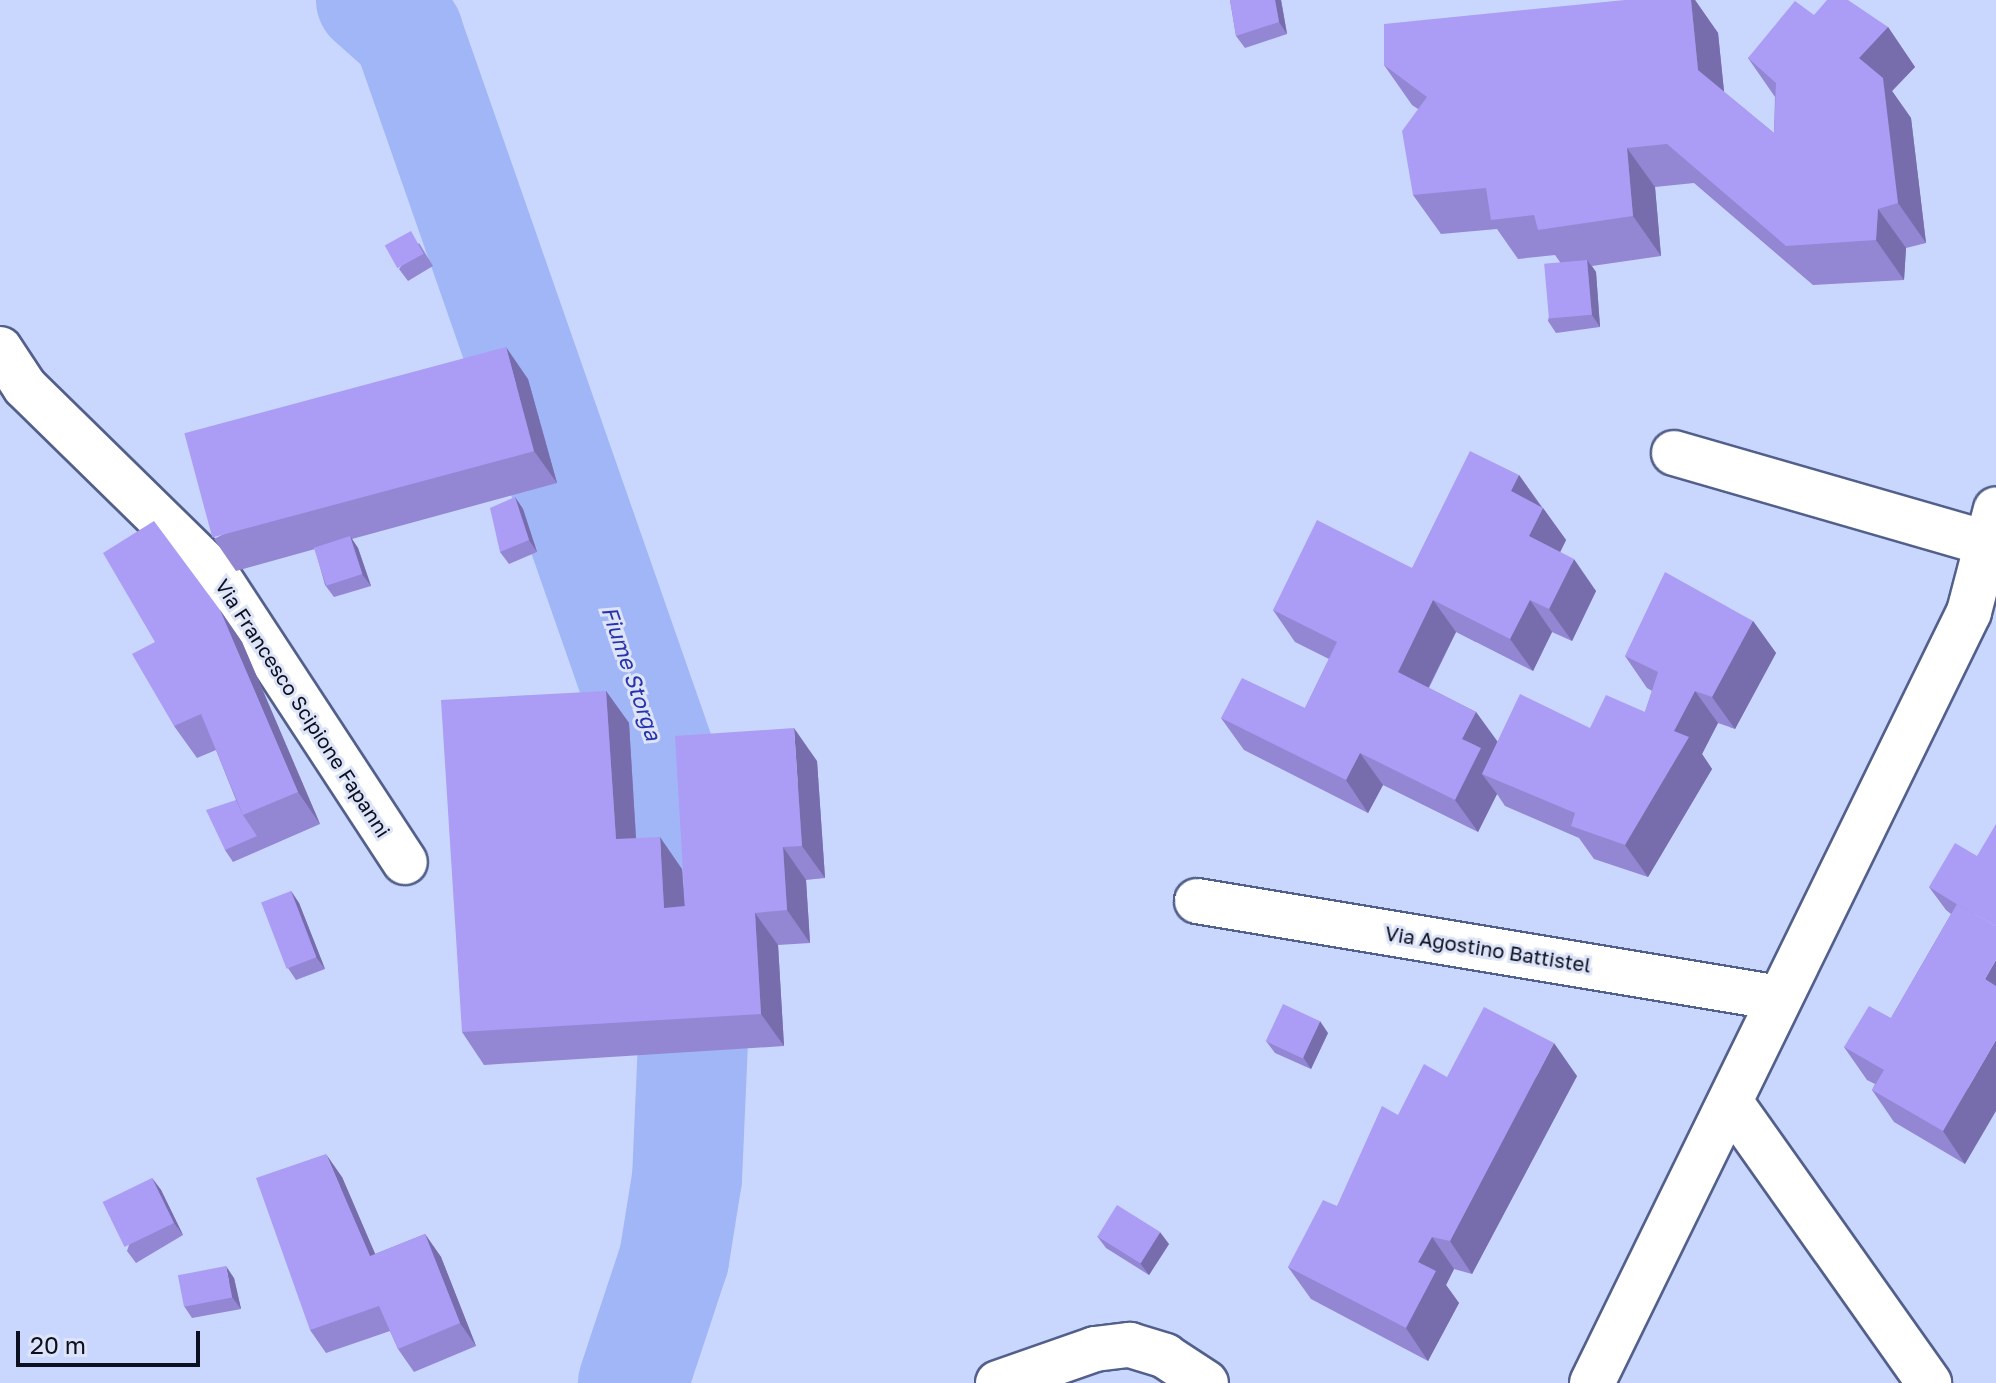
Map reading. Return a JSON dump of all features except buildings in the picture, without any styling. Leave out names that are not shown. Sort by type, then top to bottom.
[{"type":"street","name":"Via Francesco Scipione Fapanni","points":[[0,349],[25,387],[217,575],[405,862]]},
{"type":"street","points":[[1592,1383],[1969,612],[1994,534],[1674,453]]},
{"type":"street","name":"Via Agostino Battistel","points":[[1197,901],[1779,998]]},
{"type":"street","points":[[1731,1103],[1929,1383]]},
{"type":"street","points":[[998,1383],[1095,1349],[1130,1345],[1165,1356],[1206,1383]]},
{"type":"waterway","name":"Fiume Storga","points":[[371,0],[408,33],[676,801],[694,899],[696,973],[687,1178],[674,1259],[633,1383]]}]
